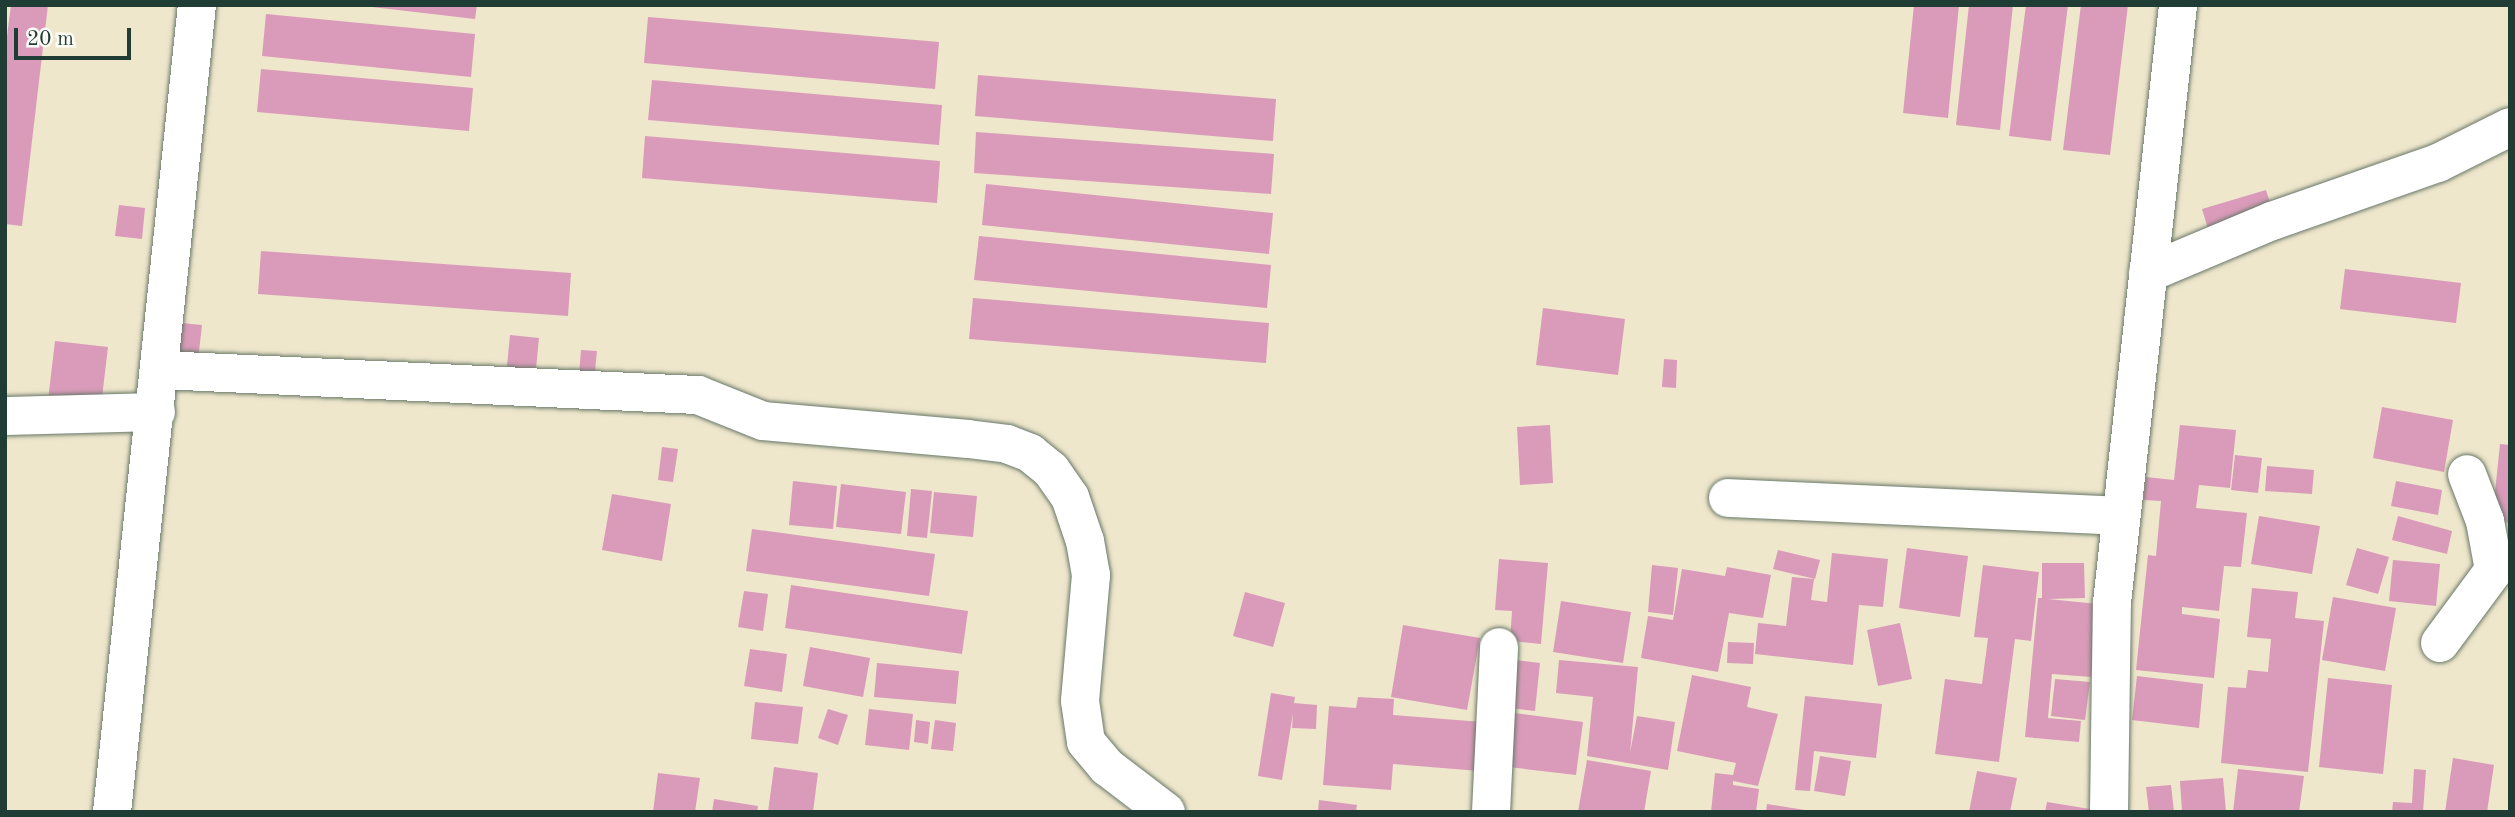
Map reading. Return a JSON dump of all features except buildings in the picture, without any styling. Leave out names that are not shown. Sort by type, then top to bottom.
[{"type":"street","points":[[112,812],[161,370],[197,5]]},
{"type":"street","points":[[2109,812],[2112,603],[2178,5]]},
{"type":"street","points":[[2148,273],[2272,221],[2438,163],[2510,127]]},
{"type":"street","points":[[161,370],[698,395],[763,421],[1007,443],[1030,453],[1051,470],[1070,497],[1085,541],[1091,575],[1080,701],[1086,742],[1107,767],[1166,812]]},
{"type":"street","points":[[5,416],[156,412]]},
{"type":"street","points":[[2440,643],[2502,571],[2467,474]]},
{"type":"street","points":[[1728,498],[2121,516]]},
{"type":"street","points":[[1491,812],[1499,647]]}]
